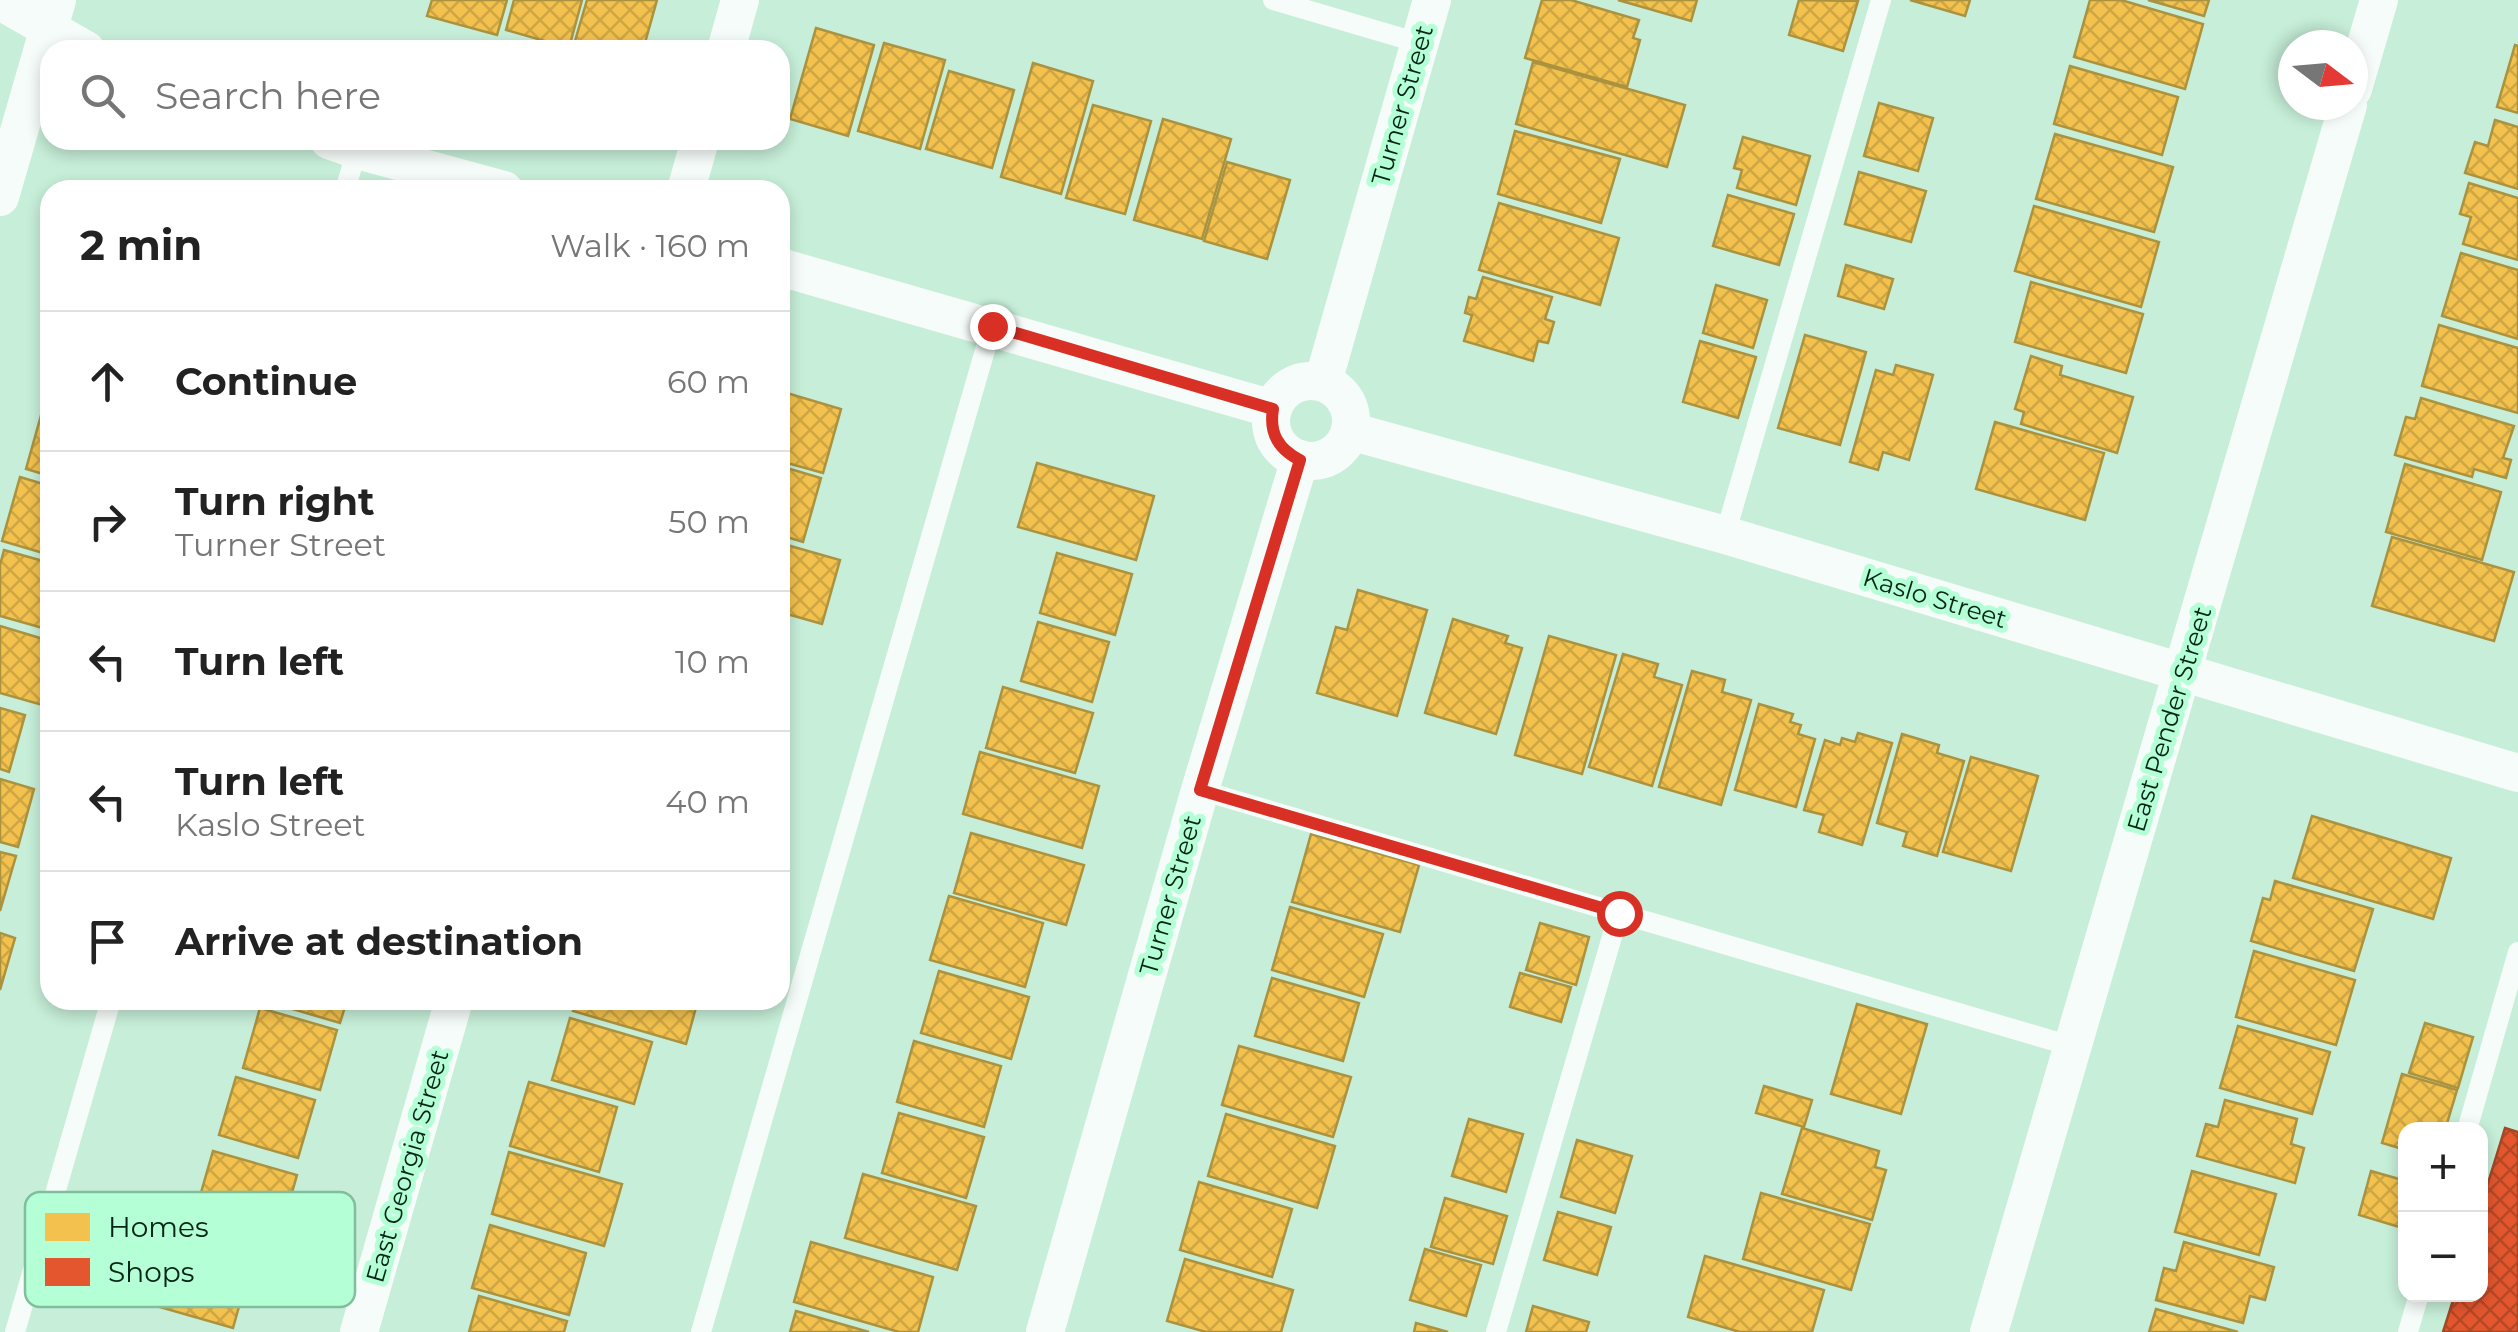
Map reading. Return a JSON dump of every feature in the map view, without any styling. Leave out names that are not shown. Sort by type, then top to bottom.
[{"type":"street","points":[[729,40],[740,0]]},
{"type":"street","name":"Turner Street","points":[[1323,382],[1432,0]]},
{"type":"street","points":[[2368,38],[2379,0]]},
{"type":"street","points":[[0,1],[53,14],[77,40]]},
{"type":"street","points":[[45,40],[53,14]]},
{"type":"street","points":[[0,197],[40,59]]},
{"type":"street","name":"East Pender Street","points":[[1989,1332],[2344,120]]},
{"type":"street","points":[[361,150],[468,180]]},
{"type":"street","points":[[689,180],[697,150]]},
{"type":"street","points":[[790,270],[1273,409]]},
{"type":"street","points":[[1323,382],[1343,396],[1351,419],[1350,432],[1336,452],[1326,458],[1300,460],[1280,445],[1274,434],[1273,409],[1287,389],[1298,383],[1323,382]]},
{"type":"street","name":"Kaslo Street","points":[[1350,432],[1726,535],[2518,773]]},
{"type":"street","name":"Turner Street","points":[[1046,1332],[1200,790],[1300,460]]},
{"type":"street","name":"East Georgia Street","points":[[359,1332],[451,1010]]},
{"type":"lane","points":[[1274,0],[1420,42]]},
{"type":"lane","points":[[1726,535],[1880,0]]},
{"type":"lane","points":[[343,150],[345,180]]},
{"type":"lane","points":[[701,1332],[992,326]]},
{"type":"lane","points":[[1200,790],[2071,1046]]},
{"type":"lane","points":[[1496,1332],[1619,913]]},
{"type":"lane","points":[[2469,1122],[2518,952]]},
{"type":"lane","points":[[55,1192],[108,1010]]},
{"type":"lane","points":[[15,1332],[25,1297]]},
{"type":"lane","points":[[2408,1332],[2417,1302]]},
{"type":"building: Homes","points":[[432,0],[507,0],[497,35],[427,16]]},
{"type":"building: Homes","points":[[514,0],[582,0],[571,40],[541,40],[506,30]]},
{"type":"building: Homes","points":[[587,0],[657,0],[646,40],[575,40]]},
{"type":"building: Homes","points":[[1542,0],[1571,0],[1639,20],[1633,38],[1640,40],[1627,87],[1525,58]]},
{"type":"building: Homes","points":[[1618,0],[1697,0],[1691,21]]},
{"type":"building: Homes","points":[[1799,0],[1858,1],[1843,51],[1789,35]]},
{"type":"building: Homes","points":[[1910,0],[1970,0],[1965,16]]},
{"type":"building: Homes","points":[[2090,0],[2121,0],[2203,24],[2185,89],[2074,57]]},
{"type":"building: Homes","points":[[2148,0],[2209,0],[2204,16]]},
{"type":"building: Homes","points":[[816,28],[874,45],[848,136],[790,119]]},
{"type":"building: Homes","points":[[884,43],[945,60],[920,149],[858,131]]},
{"type":"building: Homes","points":[[2515,45],[2518,46],[2518,113],[2497,107]]},
{"type":"building: Homes","points":[[1533,62],[1685,105],[1667,167],[1516,124]]},
{"type":"building: Homes","points":[[1033,63],[1093,81],[1061,194],[1001,177]]},
{"type":"building: Homes","points":[[2070,66],[2178,97],[2162,155],[2054,124]]},
{"type":"building: Homes","points":[[949,71],[1014,90],[992,168],[926,149]]},
{"type":"building: Homes","points":[[1879,103],[1933,118],[1918,171],[1864,156]]},
{"type":"building: Homes","points":[[1093,105],[1151,121],[1125,214],[1066,198]]},
{"type":"building: Homes","points":[[1163,119],[1231,139],[1202,239],[1134,220]]},
{"type":"building: Homes","points":[[2495,120],[2518,127],[2518,189],[2465,173],[2475,142],[2488,146]]},
{"type":"building: Homes","points":[[1515,131],[1620,159],[1601,223],[1498,194]]},
{"type":"building: Homes","points":[[2055,134],[2173,167],[2154,232],[2036,199]]},
{"type":"building: Homes","points":[[1743,137],[1810,156],[1796,205],[1737,188],[1742,170],[1734,168]]},
{"type":"building: Homes","points":[[1227,162],[1290,180],[1267,259],[1204,241]]},
{"type":"building: Homes","points":[[1859,172],[1926,191],[1911,242],[1845,224]]},
{"type":"building: Homes","points":[[2469,183],[2518,198],[2518,260],[2463,244],[2471,217],[2460,214]]},
{"type":"building: Homes","points":[[1728,195],[1794,214],[1779,265],[1713,246]]},
{"type":"building: Homes","points":[[1499,203],[1619,238],[1600,305],[1479,270]]},
{"type":"building: Homes","points":[[2034,206],[2159,242],[2141,307],[2015,271]]},
{"type":"building: Homes","points":[[2461,253],[2518,270],[2518,339],[2442,316]]},
{"type":"building: Homes","points":[[1846,265],[1893,279],[1884,309],[1838,296]]},
{"type":"building: Homes","points":[[1483,277],[1552,297],[1545,319],[1554,322],[1548,343],[1538,341],[1533,361],[1464,341],[1472,315],[1465,313],[1469,297],[1476,299]]},
{"type":"building: Homes","points":[[2031,282],[2143,314],[2126,373],[2015,342]]},
{"type":"building: Homes","points":[[1716,285],[1767,300],[1753,348],[1703,333]]},
{"type":"building: Homes","points":[[2439,325],[2518,348],[2518,413],[2422,386]]},
{"type":"building: Homes","points":[[1805,335],[1866,352],[1840,445],[1778,428]]},
{"type":"building: Homes","points":[[1700,341],[1756,357],[1738,418],[1683,402]]},
{"type":"building: Homes","points":[[2031,356],[2062,366],[2060,375],[2133,397],[2117,453],[2021,424],[2024,412],[2015,409]]},
{"type":"building: Homes","points":[[1896,365],[1933,375],[1909,460],[1883,452],[1878,470],[1850,462],[1876,370],[1893,375]]},
{"type":"building: Homes","points":[[790,394],[841,409],[823,473],[790,464]]},
{"type":"building: Homes","points":[[2421,398],[2514,426],[2503,458],[2511,460],[2506,478],[2474,469],[2472,477],[2395,455],[2406,417],[2415,419]]},
{"type":"building: Homes","points":[[40,419],[40,473],[26,469]]},
{"type":"building: Homes","points":[[1995,422],[2104,453],[2085,520],[1976,489]]},
{"type":"building: Homes","points":[[1037,463],[1154,496],[1136,560],[1018,527]]},
{"type":"building: Homes","points":[[2405,464],[2501,492],[2482,560],[2386,532]]},
{"type":"building: Homes","points":[[790,469],[821,478],[803,542],[790,538]]},
{"type":"building: Homes","points":[[20,477],[40,483],[40,552],[2,541]]},
{"type":"building: Homes","points":[[2392,537],[2514,572],[2494,641],[2372,606]]},
{"type":"building: Homes","points":[[790,546],[840,560],[822,624],[790,615]]},
{"type":"building: Homes","points":[[4,550],[40,560],[40,627],[0,616],[0,565]]},
{"type":"building: Homes","points":[[1057,553],[1132,574],[1115,635],[1040,613]]},
{"type":"building: Homes","points":[[1358,590],[1427,610],[1397,716],[1317,693],[1336,627],[1347,630]]},
{"type":"building: Homes","points":[[1453,619],[1508,636],[1505,643],[1522,648],[1496,734],[1425,713]]},
{"type":"building: Homes","points":[[1038,622],[1109,642],[1092,702],[1021,681]]},
{"type":"building: Homes","points":[[0,626],[40,638],[40,704],[0,693]]},
{"type":"building: Homes","points":[[1549,636],[1616,655],[1582,774],[1515,755]]},
{"type":"building: Homes","points":[[1623,654],[1658,664],[1654,677],[1682,685],[1652,786],[1589,767]]},
{"type":"building: Homes","points":[[1692,671],[1725,680],[1722,692],[1751,700],[1721,805],[1659,787]]},
{"type":"building: Homes","points":[[1003,687],[1093,713],[1075,773],[986,748]]},
{"type":"building: Homes","points":[[1759,704],[1793,714],[1790,722],[1801,725],[1798,734],[1815,739],[1796,807],[1735,790]]},
{"type":"building: Homes","points":[[0,708],[25,715],[9,772],[0,769]]},
{"type":"building: Homes","points":[[1858,733],[1892,743],[1862,845],[1819,832],[1824,815],[1804,810],[1825,740],[1840,745],[1842,738],[1855,742]]},
{"type":"building: Homes","points":[[1902,734],[1939,745],[1937,753],[1964,761],[1937,856],[1903,846],[1907,832],[1877,823]]},
{"type":"building: Homes","points":[[980,752],[1099,786],[1082,848],[963,814]]},
{"type":"building: Homes","points":[[1971,757],[2038,776],[2011,871],[1943,852]]},
{"type":"building: Homes","points":[[0,779],[34,789],[18,847],[0,842]]},
{"type":"building: Homes","points":[[2312,816],[2451,858],[2433,919],[2293,878]]},
{"type":"building: Homes","points":[[971,833],[1084,865],[1066,925],[954,893]]},
{"type":"building: Homes","points":[[1311,834],[1419,865],[1400,932],[1292,902]]},
{"type":"building: Homes","points":[[0,852],[16,856],[0,911]]},
{"type":"building: Homes","points":[[2275,881],[2373,909],[2354,971],[2251,941],[2263,898],[2270,900]]},
{"type":"building: Homes","points":[[949,896],[1043,923],[1025,987],[930,960]]},
{"type":"building: Homes","points":[[1290,907],[1383,934],[1364,997],[1272,970]]},
{"type":"building: Homes","points":[[1540,923],[1589,937],[1576,985],[1526,970]]},
{"type":"building: Homes","points":[[0,933],[15,938],[0,990]]},
{"type":"building: Homes","points":[[2254,951],[2355,980],[2336,1045],[2236,1017]]},
{"type":"building: Homes","points":[[939,971],[1029,997],[1011,1059],[921,1033]]},
{"type":"building: Homes","points":[[1520,973],[1571,987],[1561,1022],[1510,1007]]},
{"type":"building: Homes","points":[[1272,978],[1359,1003],[1343,1061],[1255,1036]]},
{"type":"building: Homes","points":[[1857,1004],[1927,1024],[1901,1114],[1831,1094]]},
{"type":"building: Homes","points":[[259,1010],[337,1030],[320,1090],[243,1068]]},
{"type":"building: Homes","points":[[296,1010],[344,1010],[340,1023]]},
{"type":"building: Homes","points":[[573,1010],[695,1010],[686,1044]]},
{"type":"building: Homes","points":[[570,1018],[652,1042],[634,1104],[552,1080]]},
{"type":"building: Homes","points":[[2425,1023],[2473,1037],[2458,1088],[2409,1073]]},
{"type":"building: Homes","points":[[2238,1026],[2330,1052],[2312,1114],[2220,1088]]},
{"type":"building: Homes","points":[[914,1041],[1001,1066],[984,1127],[897,1102]]},
{"type":"building: Homes","points":[[1239,1046],[1351,1077],[1333,1137],[1222,1105]]},
{"type":"building: Homes","points":[[2402,1074],[2457,1090],[2447,1122],[2398,1122],[2398,1148],[2382,1143]]},
{"type":"building: Homes","points":[[236,1077],[315,1100],[298,1158],[219,1135]]},
{"type":"building: Homes","points":[[529,1082],[617,1107],[599,1172],[510,1146]]},
{"type":"building: Homes","points":[[1764,1086],[1812,1100],[1804,1127],[1756,1113]]},
{"type":"building: Homes","points":[[2225,1100],[2297,1119],[2291,1144],[2304,1148],[2295,1183],[2197,1156],[2206,1124],[2218,1127]]},
{"type":"building: Homes","points":[[899,1113],[984,1137],[966,1198],[882,1173]]},
{"type":"building: Homes","points":[[1226,1114],[1335,1146],[1317,1208],[1208,1176]]},
{"type":"building: Homes","points":[[1469,1119],[1523,1134],[1506,1192],[1452,1176]]},
{"type":"building: Homes","points":[[1802,1128],[1879,1151],[1875,1167],[1886,1170],[1872,1220],[1782,1194]]},
{"type":"building: Homes","points":[[1577,1140],[1632,1156],[1615,1213],[1561,1197]]},
{"type":"building: Homes","points":[[213,1151],[297,1175],[292,1192],[201,1192]]},
{"type":"building: Homes","points":[[509,1152],[622,1184],[604,1246],[492,1214]]},
{"type":"building: Homes","points":[[2192,1171],[2276,1194],[2259,1255],[2175,1232]]},
{"type":"building: Homes","points":[[2371,1171],[2398,1179],[2398,1227],[2359,1215]]},
{"type":"building: Homes","points":[[863,1174],[976,1206],[957,1270],[845,1238]]},
{"type":"building: Homes","points":[[1199,1182],[1292,1209],[1272,1277],[1180,1250]]},
{"type":"building: Homes","points":[[1761,1193],[1870,1224],[1851,1290],[1743,1259]]},
{"type":"building: Homes","points":[[1445,1198],[1507,1216],[1493,1264],[1431,1247]]},
{"type":"building: Homes","points":[[1558,1212],[1611,1227],[1597,1275],[1544,1260]]},
{"type":"building: Homes","points":[[490,1225],[586,1253],[569,1315],[472,1288]]},
{"type":"building: Homes","points":[[811,1242],[933,1277],[918,1332],[899,1332],[794,1302]]},
{"type":"building: Homes","points":[[2184,1242],[2274,1267],[2265,1300],[2250,1296],[2243,1323],[2156,1300],[2164,1268],[2176,1271]]},
{"type":"building: Homes","points":[[1425,1249],[1481,1265],[1466,1316],[1410,1300]]},
{"type":"building: Homes","points":[[1705,1256],[1824,1290],[1812,1332],[1740,1332],[1688,1317]]},
{"type":"building: Homes","points":[[1185,1259],[1293,1290],[1281,1332],[1206,1332],[1167,1321]]},
{"type":"building: Homes","points":[[479,1296],[567,1321],[564,1332],[469,1332]]},
{"type":"building: Homes","points":[[1533,1306],[1589,1322],[1586,1332],[1526,1332]]},
{"type":"building: Homes","points":[[160,1307],[239,1307],[233,1328]]},
{"type":"building: Homes","points":[[2156,1309],[2238,1332],[2149,1332]]},
{"type":"building: Homes","points":[[796,1311],[869,1332],[790,1332]]},
{"type":"building: Homes","points":[[1416,1323],[1448,1332],[1414,1332]]},
{"type":"building: Shops","points":[[2505,1128],[2518,1132],[2518,1332],[2443,1332],[2452,1302],[2488,1302],[2488,1183]]},
{"type":"route","points":[[992,326],[1273,409],[1274,434],[1289,454],[1300,460],[1200,790],[1619,913]]}]
